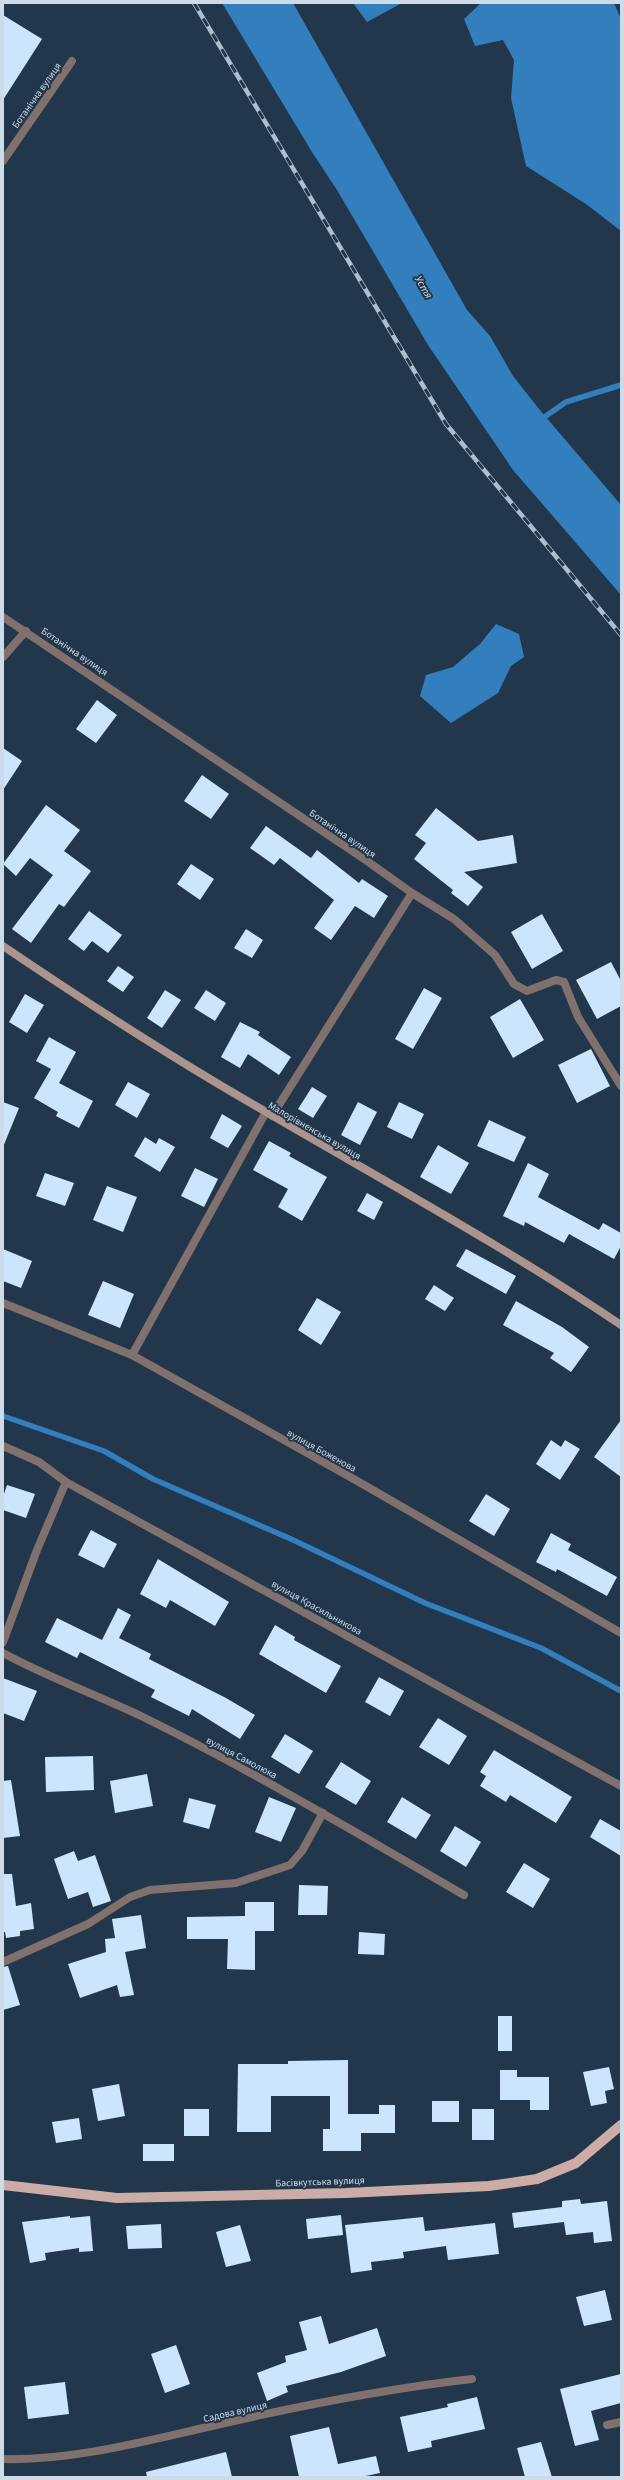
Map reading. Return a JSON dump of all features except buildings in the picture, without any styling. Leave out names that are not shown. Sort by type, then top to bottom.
[{"type":"main road","name":"Басівкутська вулиця","points":[[3,2185],[117,2198],[346,2193],[489,2186],[537,2179],[576,2163],[621,2125]]},
{"type":"street","name":"Ботанічна вулиця","points":[[3,161],[72,61]]},
{"type":"street","name":"Ботанічна вулиця","points":[[3,617],[360,856],[412,894],[454,919],[495,955],[514,984],[527,991],[556,980],[564,982],[578,1017],[621,1086]]},
{"type":"street","points":[[3,657],[26,631]]},
{"type":"street","points":[[132,1355],[269,1114],[412,894]]},
{"type":"street","name":"Малорівненська вулиця","points":[[3,946],[104,1014],[269,1114],[562,1285],[621,1324]]},
{"type":"street","name":"вулиця Боженова","points":[[3,1303],[132,1355],[359,1482],[621,1633]]},
{"type":"street","name":"вулиця Красильникова","points":[[3,1446],[40,1462],[66,1482],[621,1786]]},
{"type":"street","points":[[3,1642],[37,1550],[66,1482]]},
{"type":"street","name":"вулиця Самолюка","points":[[3,1653],[29,1667],[140,1716],[260,1777],[464,1895]]},
{"type":"street","points":[[3,1962],[88,1924],[130,1897],[150,1890],[236,1883],[290,1865],[302,1851],[323,1813]]},
{"type":"street","name":"Садова вулиця","points":[[3,2459],[44,2456],[137,2445],[363,2393],[472,2379]]},
{"type":"street","points":[[608,2425],[621,2422]]},
{"type":"water","name":"Устя","points":[[222,3],[293,3],[467,310],[490,336],[513,376],[539,409],[621,505],[621,595],[513,470],[428,345],[337,190],[312,152]]},
{"type":"water","points":[[353,3],[402,3],[367,22]]},
{"type":"water","points":[[481,3],[614,3],[621,19],[621,231],[586,204],[526,166],[511,98],[514,60],[503,40],[475,46],[464,19]]},
{"type":"water","points":[[496,624],[519,634],[524,657],[511,666],[498,693],[451,723],[420,696],[426,675],[453,667],[480,644]]},
{"type":"waterway","points":[[540,420],[566,402],[621,385]]},
{"type":"waterway","points":[[3,1416],[104,1451],[153,1479],[291,1539],[425,1603],[541,1648],[621,1691]]},
{"type":"railway","points":[[194,3],[446,424],[621,635]]}]
